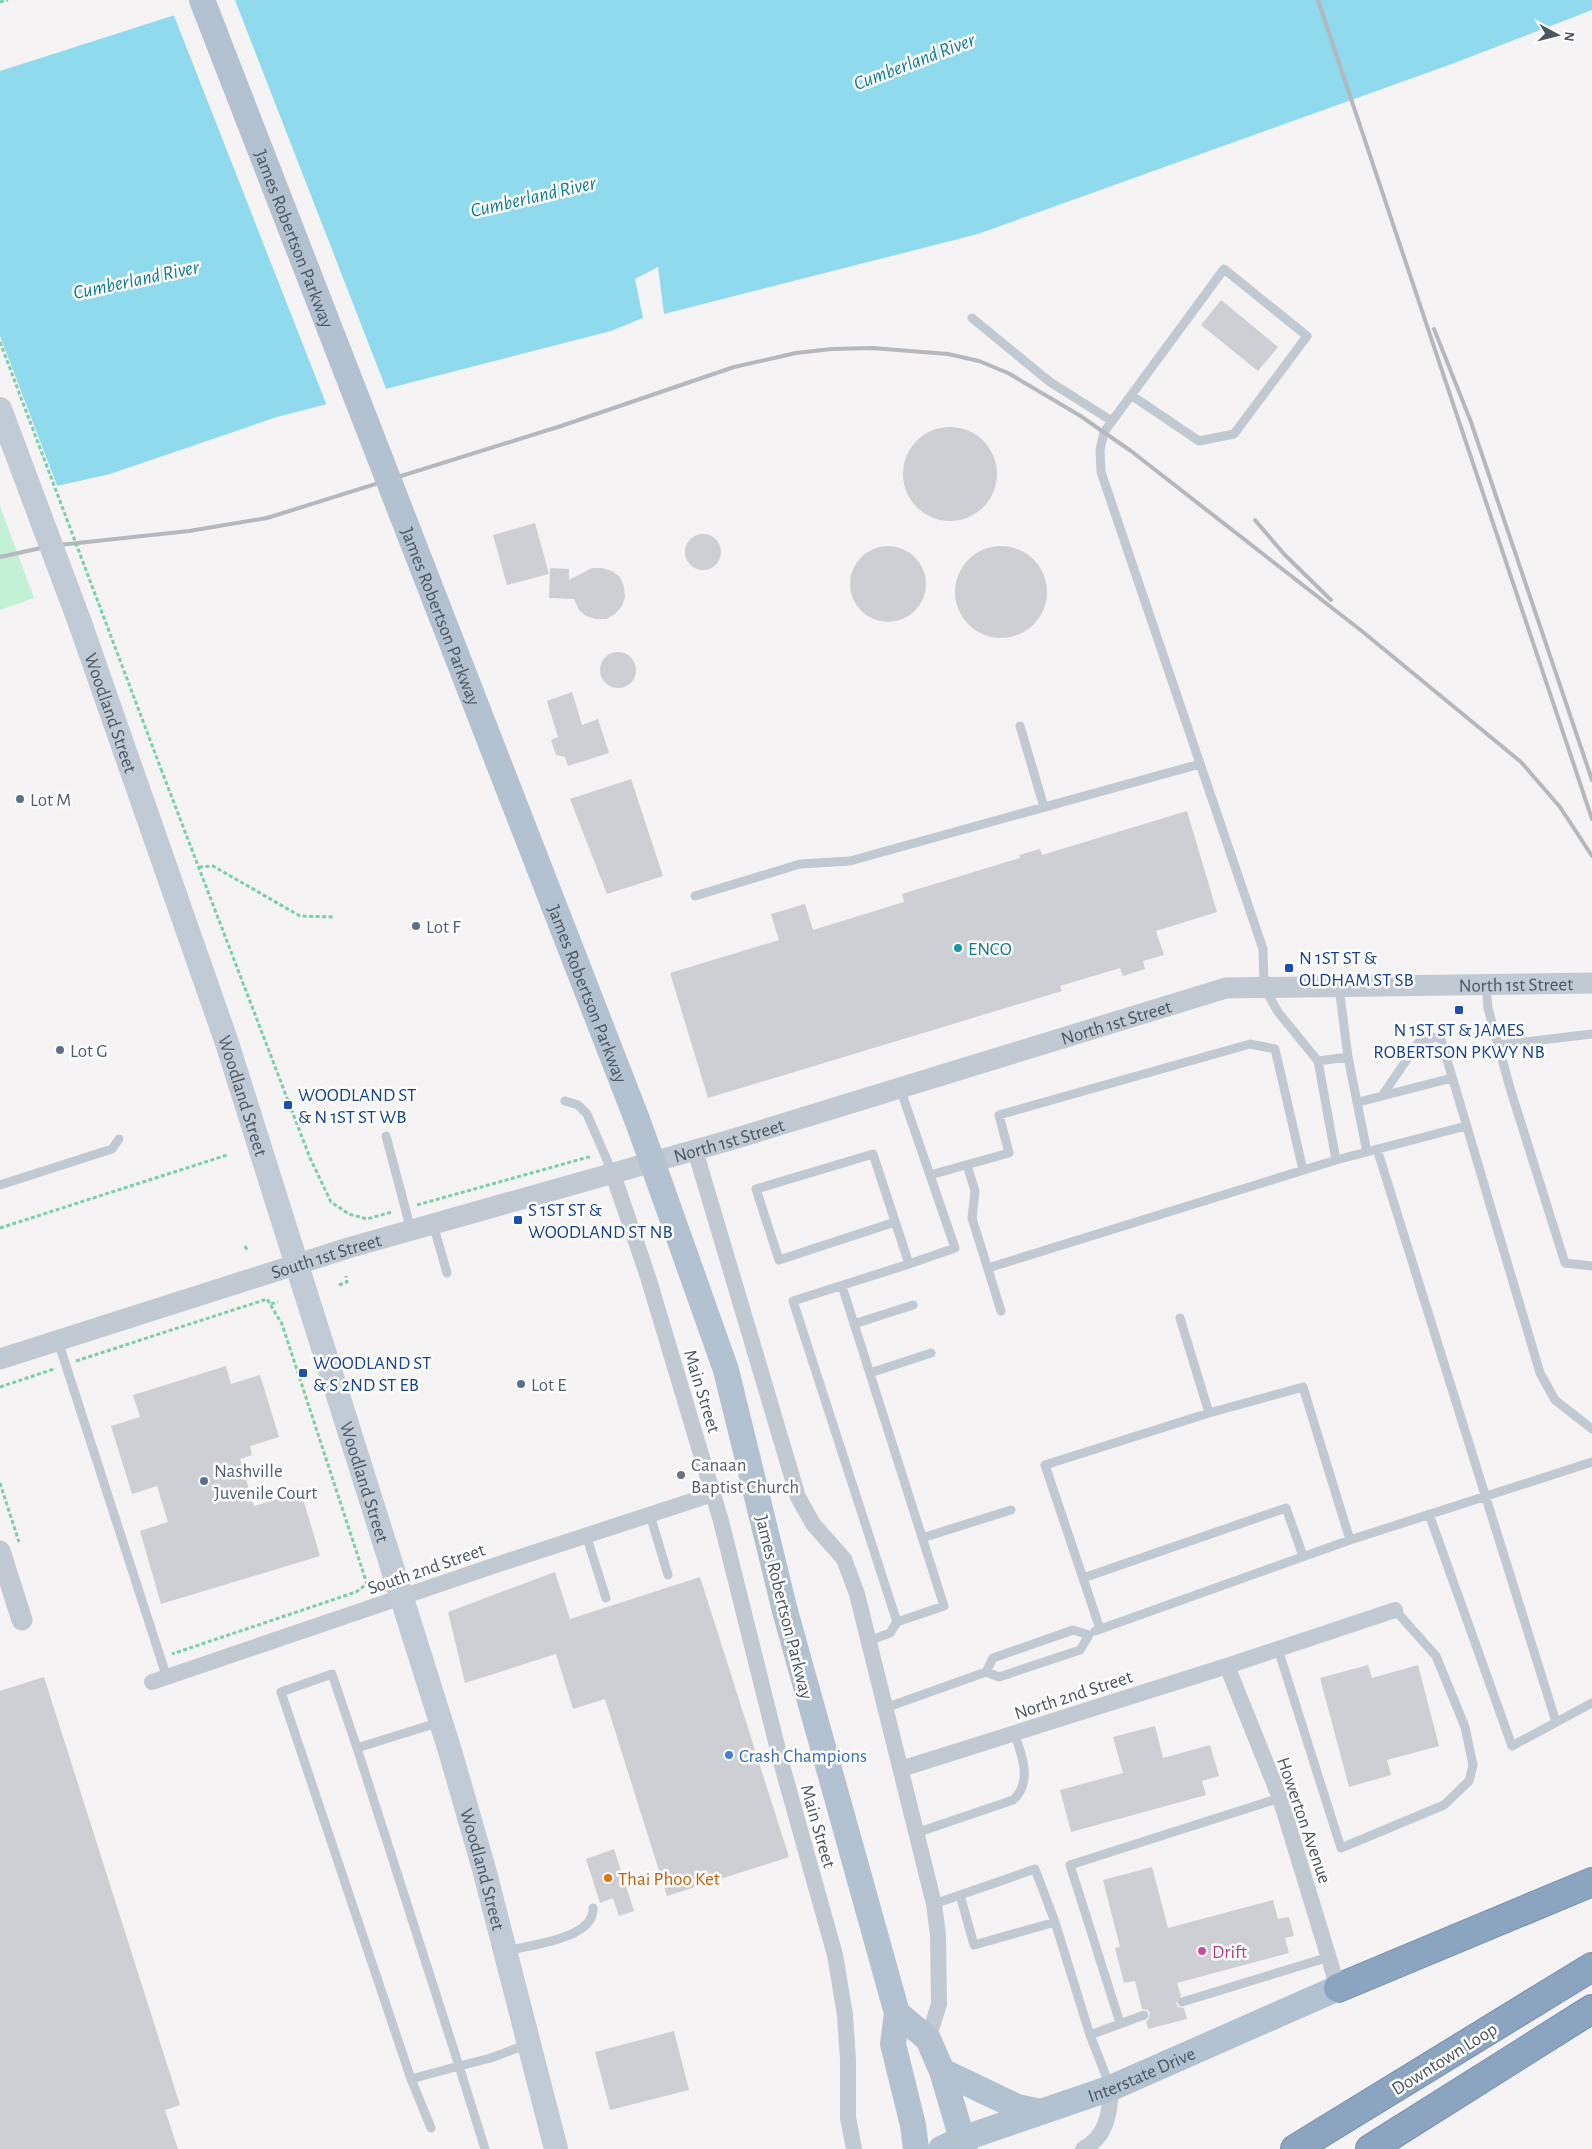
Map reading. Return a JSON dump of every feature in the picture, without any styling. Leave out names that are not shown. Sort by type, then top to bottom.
[{"type":"highway","points":[[1338,1988],[1592,1882]]},
{"type":"highway","name":"Downtown Loop","points":[[1295,2149],[1592,1967]]},
{"type":"highway","name":"Downtown Loop","points":[[1370,2149],[1592,2009]]},
{"type":"main road","name":"James Robertson Parkway","points":[[202,0],[638,1122],[726,1370],[786,1611],[897,2013],[893,2044],[913,2125],[916,2149]]},
{"type":"main road","name":"Woodland Street","points":[[0,409],[80,622],[212,999],[298,1264],[475,1836],[556,2149]]},
{"type":"main road","name":"Interstate Drive","points":[[956,2146],[1041,2112],[1110,2088],[1338,1988]]},
{"type":"main road","points":[[897,2013],[928,2040],[942,2071],[956,2146]]},
{"type":"main road","points":[[942,2071],[1017,2107],[1041,2112]]},
{"type":"street","name":"North 1st Street","points":[[657,1161],[1226,988],[1592,983]]},
{"type":"street","points":[[696,1150],[798,1498],[814,1524],[844,1559],[857,1594],[934,1904],[938,1935],[939,2004],[928,2040]]},
{"type":"street","name":"South 1st Street","points":[[0,1359],[298,1264],[411,1230],[657,1161]]},
{"type":"street","name":"Main Street","points":[[613,1174],[650,1285],[713,1494],[778,1754],[836,1962],[847,2039],[848,2118],[854,2149]]},
{"type":"street","name":"South 2nd Street","points":[[159,1680],[586,1535],[713,1494]]},
{"type":"street","points":[[0,1551],[22,1620]]},
{"type":"street","name":"North 2nd Street","points":[[901,1769],[1278,1650],[1395,1610]]},
{"type":"street","name":"Howerton Avenue","points":[[1227,1666],[1280,1798],[1338,1988]]},
{"type":"street","points":[[1083,2149],[1100,2135],[1106,2125],[1110,2107],[1110,2088]]},
{"type":"lane","points":[[1131,395],[1199,441],[1224,438],[1234,434],[1307,336],[1224,268],[1131,395],[1104,432],[1100,450],[1101,472],[1263,949],[1264,987],[1278,1012],[1318,1061],[1336,1160]]},
{"type":"lane","points":[[972,318],[1050,382],[1112,421]]},
{"type":"lane","points":[[1020,726],[1044,807]]},
{"type":"lane","points":[[695,896],[800,864],[850,861],[1200,764]]},
{"type":"lane","points":[[1486,984],[1488,1008],[1498,1045],[1545,1206],[1565,1263],[1592,1266]]},
{"type":"lane","points":[[1339,986],[1348,1057],[1359,1102],[1367,1152]]},
{"type":"lane","points":[[1498,1045],[1592,1034]]},
{"type":"lane","points":[[1382,1096],[1418,1043],[1440,1036],[1540,1373],[1555,1400],[1592,1428]]},
{"type":"lane","points":[[930,1175],[1009,1153],[999,1115],[1250,1044],[1275,1049],[1303,1170]]},
{"type":"lane","points":[[1318,1061],[1348,1057]]},
{"type":"lane","points":[[1359,1102],[1452,1078]]},
{"type":"lane","points":[[897,1622],[793,1301],[955,1248],[900,1088]]},
{"type":"lane","points":[[565,1101],[578,1105],[587,1114],[602,1153],[613,1174]]},
{"type":"lane","points":[[988,1268],[1336,1160],[1466,1126]]},
{"type":"lane","points":[[386,1136],[411,1230]]},
{"type":"lane","points":[[0,1185],[112,1149],[119,1139]]},
{"type":"lane","points":[[1377,1149],[1556,1722]]},
{"type":"lane","points":[[895,1222],[779,1260],[756,1189],[873,1154],[909,1264]]},
{"type":"lane","points":[[967,1165],[975,1192],[972,1218],[1001,1311]]},
{"type":"lane","points":[[433,1224],[447,1273]]},
{"type":"lane","points":[[842,1286],[944,1606],[897,1622],[890,1633],[868,1641]]},
{"type":"lane","points":[[854,1324],[913,1305]]},
{"type":"lane","points":[[1180,1318],[1209,1413]]},
{"type":"lane","points":[[58,1341],[160,1658],[159,1680]]},
{"type":"lane","points":[[870,1373],[931,1353]]},
{"type":"lane","points":[[1100,1628],[1045,1465],[1209,1413],[1303,1387],[1350,1540]]},
{"type":"lane","points":[[885,1708],[986,1672],[999,1677],[1080,1650],[1089,1635],[1100,1628],[1350,1540],[1592,1462]]},
{"type":"lane","points":[[1083,1578],[1286,1508],[1303,1556]]},
{"type":"lane","points":[[922,1538],[1011,1510]]},
{"type":"lane","points":[[1430,1514],[1512,1746],[1592,1703]]},
{"type":"lane","points":[[650,1515],[668,1575]]},
{"type":"lane","points":[[586,1535],[606,1598]]},
{"type":"lane","points":[[1278,1650],[1342,1848],[1444,1806],[1469,1780],[1473,1765],[1464,1726],[1436,1656],[1395,1610]]},
{"type":"lane","points":[[986,1672],[993,1658],[1073,1630],[1089,1635]]},
{"type":"lane","points":[[431,2128],[411,2079],[281,1692],[332,1674],[485,2149]]},
{"type":"lane","points":[[357,1748],[440,1722]]},
{"type":"lane","points":[[916,1833],[1012,1800],[1020,1794],[1024,1779],[1024,1760],[1014,1733]]},
{"type":"lane","points":[[1120,2023],[1070,1865],[1280,1798]]},
{"type":"lane","points":[[934,1904],[1035,1869],[1055,1922],[1090,2035],[1110,2088]]},
{"type":"lane","points":[[960,1895],[974,1945],[1055,1922]]},
{"type":"lane","points":[[506,1951],[577,1933],[590,1922],[593,1908]]},
{"type":"lane","points":[[1182,2002],[1329,1957]]},
{"type":"lane","points":[[1090,2035],[1144,2015]]},
{"type":"lane","points":[[411,2079],[491,2058],[528,2044]]},
{"type":"path","points":[[0,2],[8,0]]},
{"type":"path","points":[[0,342],[310,1158],[331,1202],[349,1216],[367,1219],[602,1153]]},
{"type":"path","points":[[199,867],[213,866],[300,916],[334,917]]},
{"type":"path","points":[[0,1228],[227,1155]]},
{"type":"path","points":[[339,1285],[347,1282],[346,1276]]},
{"type":"path","points":[[0,1387],[267,1299],[271,1304],[282,1324],[367,1584],[356,1592],[160,1658]]},
{"type":"path","points":[[271,1304],[278,1302]]},
{"type":"green space","points":[[0,506],[34,598],[0,610]]},
{"type":"water","name":"Cumberland River","points":[[222,0],[1592,0],[1592,10],[1449,65],[978,234],[664,314],[658,267],[635,279],[643,318],[611,331],[277,417],[110,474],[0,499],[0,71]]},
{"type":"pier","points":[[214,0],[235,0],[387,391],[327,406],[173,13]]},
{"type":"pier","points":[[0,336],[58,488],[1,501],[0,499]]},
{"type":"building","points":[[1221,300],[1278,347],[1258,371],[1201,325]]},
{"type":"building","points":[[950,427],[968,430],[983,441],[994,456],[997,474],[994,492],[983,507],[968,518],[950,521],[932,518],[917,507],[906,492],[903,474],[906,456],[917,441],[932,430]]},
{"type":"building","points":[[535,523],[549,574],[507,585],[493,535]]},
{"type":"building","points":[[703,534],[710,535],[716,539],[720,545],[720,559],[716,565],[710,569],[703,570],[696,569],[690,565],[686,559],[685,552],[686,545],[690,539],[696,535]]},
{"type":"building","points":[[888,546],[903,549],[915,557],[923,569],[926,584],[923,599],[915,611],[903,619],[888,622],[873,619],[861,611],[853,599],[850,584],[853,569],[861,557],[873,549]]},
{"type":"building","points":[[1001,546],[1018,550],[1033,560],[1043,575],[1047,592],[1043,609],[1033,624],[1018,634],[1001,638],[984,634],[969,624],[959,609],[955,592],[959,575],[969,560],[984,550]]},
{"type":"building","points":[[550,568],[569,569],[569,580],[592,568],[612,571],[620,577],[624,587],[625,597],[622,606],[615,614],[606,619],[596,619],[586,616],[579,610],[574,599],[549,598]]},
{"type":"building","points":[[618,652],[625,653],[631,657],[635,663],[635,677],[631,683],[625,687],[618,688],[611,687],[605,683],[601,677],[600,670],[601,663],[605,657],[611,653]]},
{"type":"building","points":[[572,692],[582,725],[598,719],[609,753],[568,766],[565,757],[556,755],[551,740],[558,737],[547,701]]},
{"type":"building","points":[[631,779],[663,876],[607,894],[570,799]]},
{"type":"building","name":"ENCO","points":[[1187,811],[1217,912],[1156,931],[1164,955],[1143,961],[1145,969],[1123,976],[1120,968],[1060,986],[1062,991],[708,1098],[670,973],[779,940],[771,914],[805,904],[813,930],[904,902],[902,894],[1020,858],[1019,855],[1040,849],[1042,855]]},
{"type":"building","points":[[226,1366],[231,1384],[260,1375],[279,1437],[250,1446],[252,1455],[240,1459],[254,1506],[301,1492],[320,1556],[161,1604],[140,1531],[168,1522],[157,1486],[132,1494],[111,1426],[140,1417],[133,1395]]},
{"type":"building","points":[[555,1572],[570,1619],[700,1577],[789,1857],[667,1896],[605,1699],[573,1709],[556,1654],[465,1683],[448,1612]]},
{"type":"building","points":[[1368,1665],[1372,1678],[1418,1665],[1439,1746],[1387,1760],[1391,1775],[1349,1787],[1320,1678]]},
{"type":"building","points":[[44,1677],[180,2105],[165,2110],[178,2149],[0,2149],[0,1691]]},
{"type":"building","points":[[1155,1726],[1163,1758],[1210,1745],[1219,1776],[1202,1781],[1206,1795],[1071,1832],[1060,1790],[1123,1773],[1113,1737]]},
{"type":"building","name":"Thai Phoo Ket","points":[[614,1849],[634,1911],[619,1916],[613,1898],[600,1903],[586,1859]]},
{"type":"building","name":"Drift","points":[[1152,1867],[1168,1928],[1273,1900],[1278,1919],[1289,1917],[1294,1936],[1285,1938],[1289,1953],[1177,1983],[1181,1996],[1176,2003],[1178,2007],[1184,2008],[1187,2019],[1148,2029],[1146,2021],[1149,2019],[1150,2013],[1148,2010],[1142,2009],[1135,1981],[1124,1983],[1115,1948],[1120,1947],[1103,1880]]},
{"type":"building","points":[[674,2031],[689,2090],[610,2110],[595,2052]]},
{"type":"railway","points":[[1318,0],[1592,819]]},
{"type":"railway","points":[[1434,329],[1471,422],[1592,780]]},
{"type":"railway","points":[[0,557],[50,546],[189,531],[267,518],[561,426],[734,367],[796,353],[832,349],[872,348],[948,354],[979,361],[1008,373],[1079,415],[1131,451],[1363,632],[1521,762],[1560,807],[1592,856]]},
{"type":"railway","points":[[1255,520],[1284,554],[1331,600]]},
{"type":"place","name":"Lot M","points":[[20,799]]},
{"type":"place","name":"Lot F","points":[[416,926]]},
{"type":"place","name":"ENCO","points":[[958,948]]},
{"type":"place","name":"N 1ST ST & OLDHAM ST SB","points":[[1289,968]]},
{"type":"place","name":"N 1ST ST & JAMES ROBERTSON PKWY NB","points":[[1459,1010]]},
{"type":"place","name":"Lot G","points":[[60,1050]]},
{"type":"place","name":"WOODLAND ST & N 1ST ST WB","points":[[288,1105]]},
{"type":"place","name":"S 1ST ST & WOODLAND ST NB","points":[[518,1220]]},
{"type":"place","name":"WOODLAND ST & S 2ND ST EB","points":[[303,1373]]},
{"type":"place","name":"Lot E","points":[[521,1384]]},
{"type":"place","name":"Canaan Baptist Church","points":[[681,1475]]},
{"type":"place","name":"Nashville Juvenile Court","points":[[204,1481]]},
{"type":"place","name":"Crash Champions","points":[[729,1755]]},
{"type":"place","name":"Thai Phoo Ket","points":[[608,1878]]},
{"type":"place","name":"Drift","points":[[1202,1951]]}]
